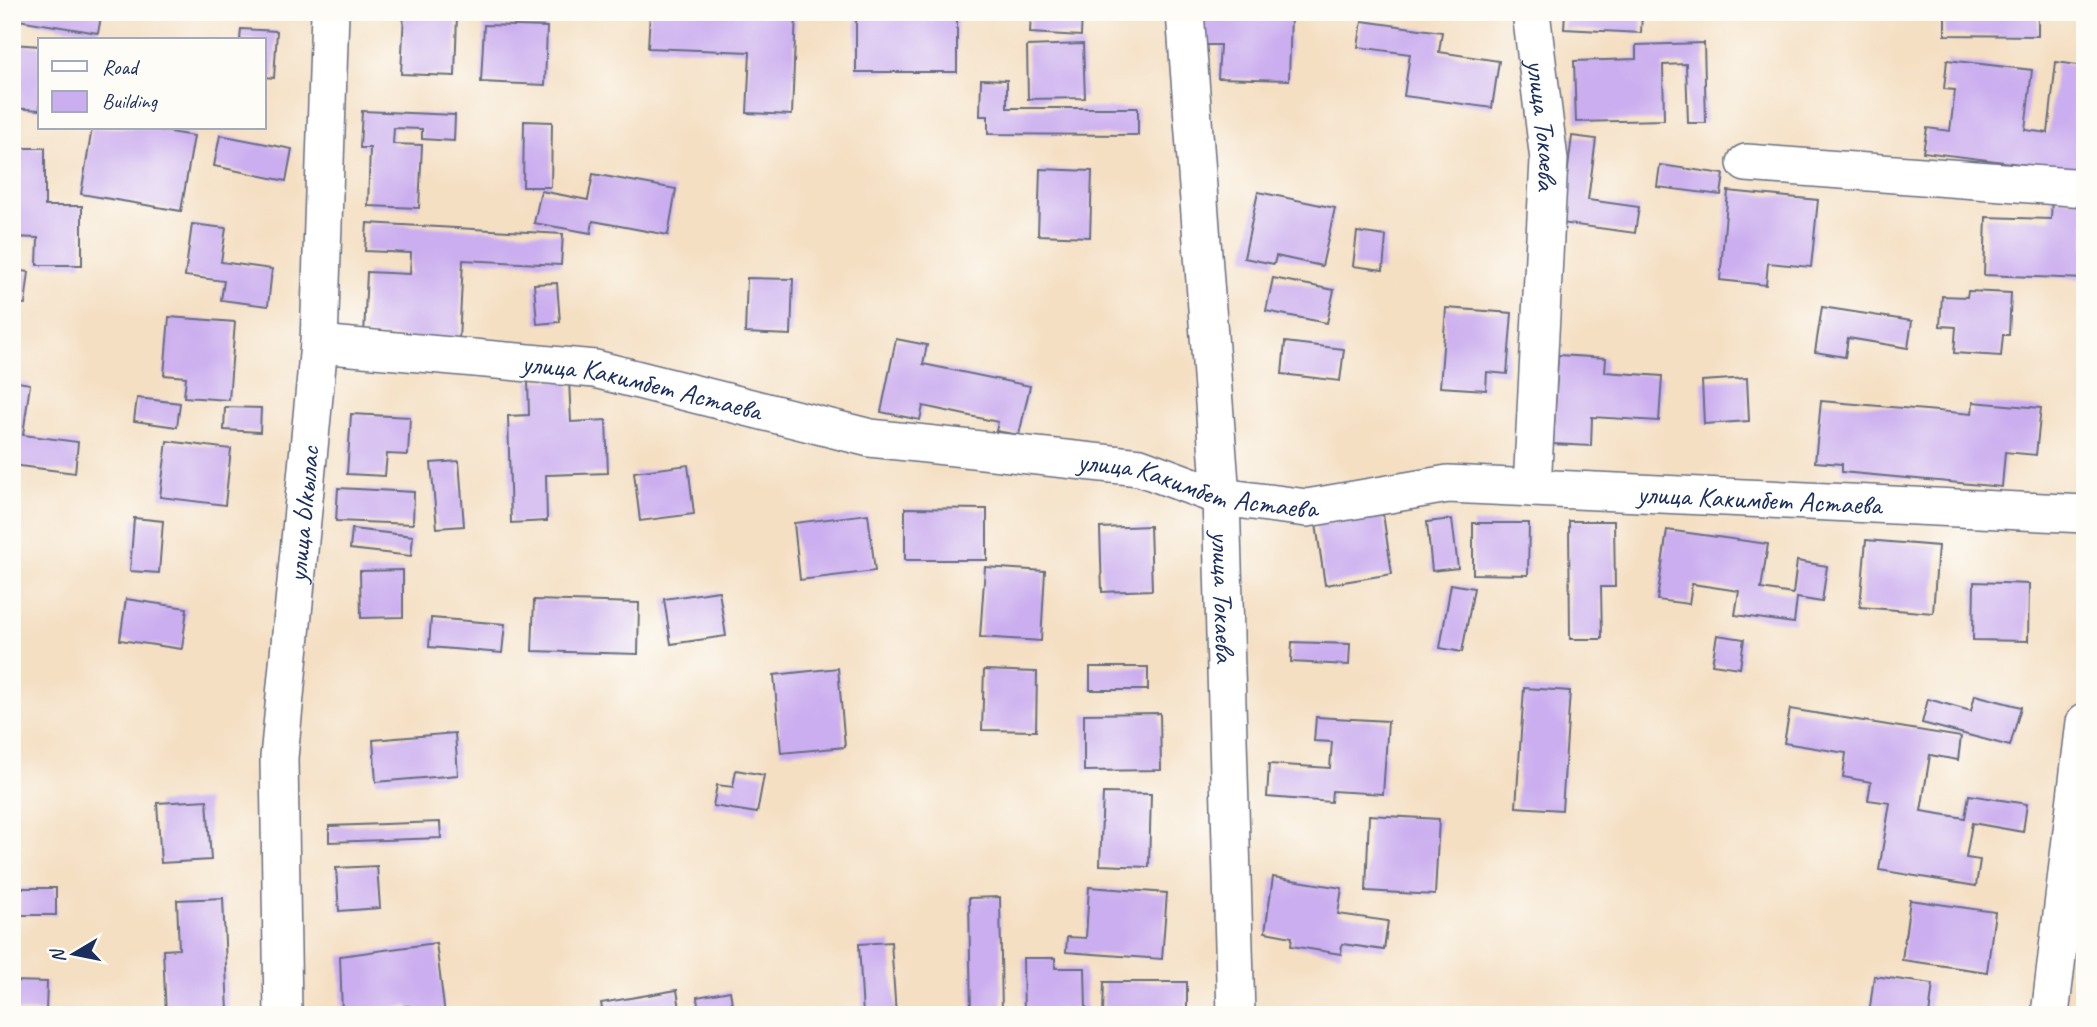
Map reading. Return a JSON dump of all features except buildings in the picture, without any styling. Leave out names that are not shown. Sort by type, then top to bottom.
[{"type":"street","name":"улица Ыкылас","points":[[283,1015],[279,758],[319,344],[330,12]]},
{"type":"street","name":"улица Токаева","points":[[1185,12],[1221,497],[1236,1015]]},
{"type":"street","name":"улица Токаева","points":[[1531,12],[1549,160],[1532,488]]},
{"type":"street","points":[[1746,163],[2085,188]]},
{"type":"street","name":"улица Какимбет Астаева","points":[[319,344],[595,369],[870,439],[1140,467],[1221,497],[1307,508],[1448,484],[2085,514]]},
{"type":"street","points":[[2050,1015],[2085,722]]}]
